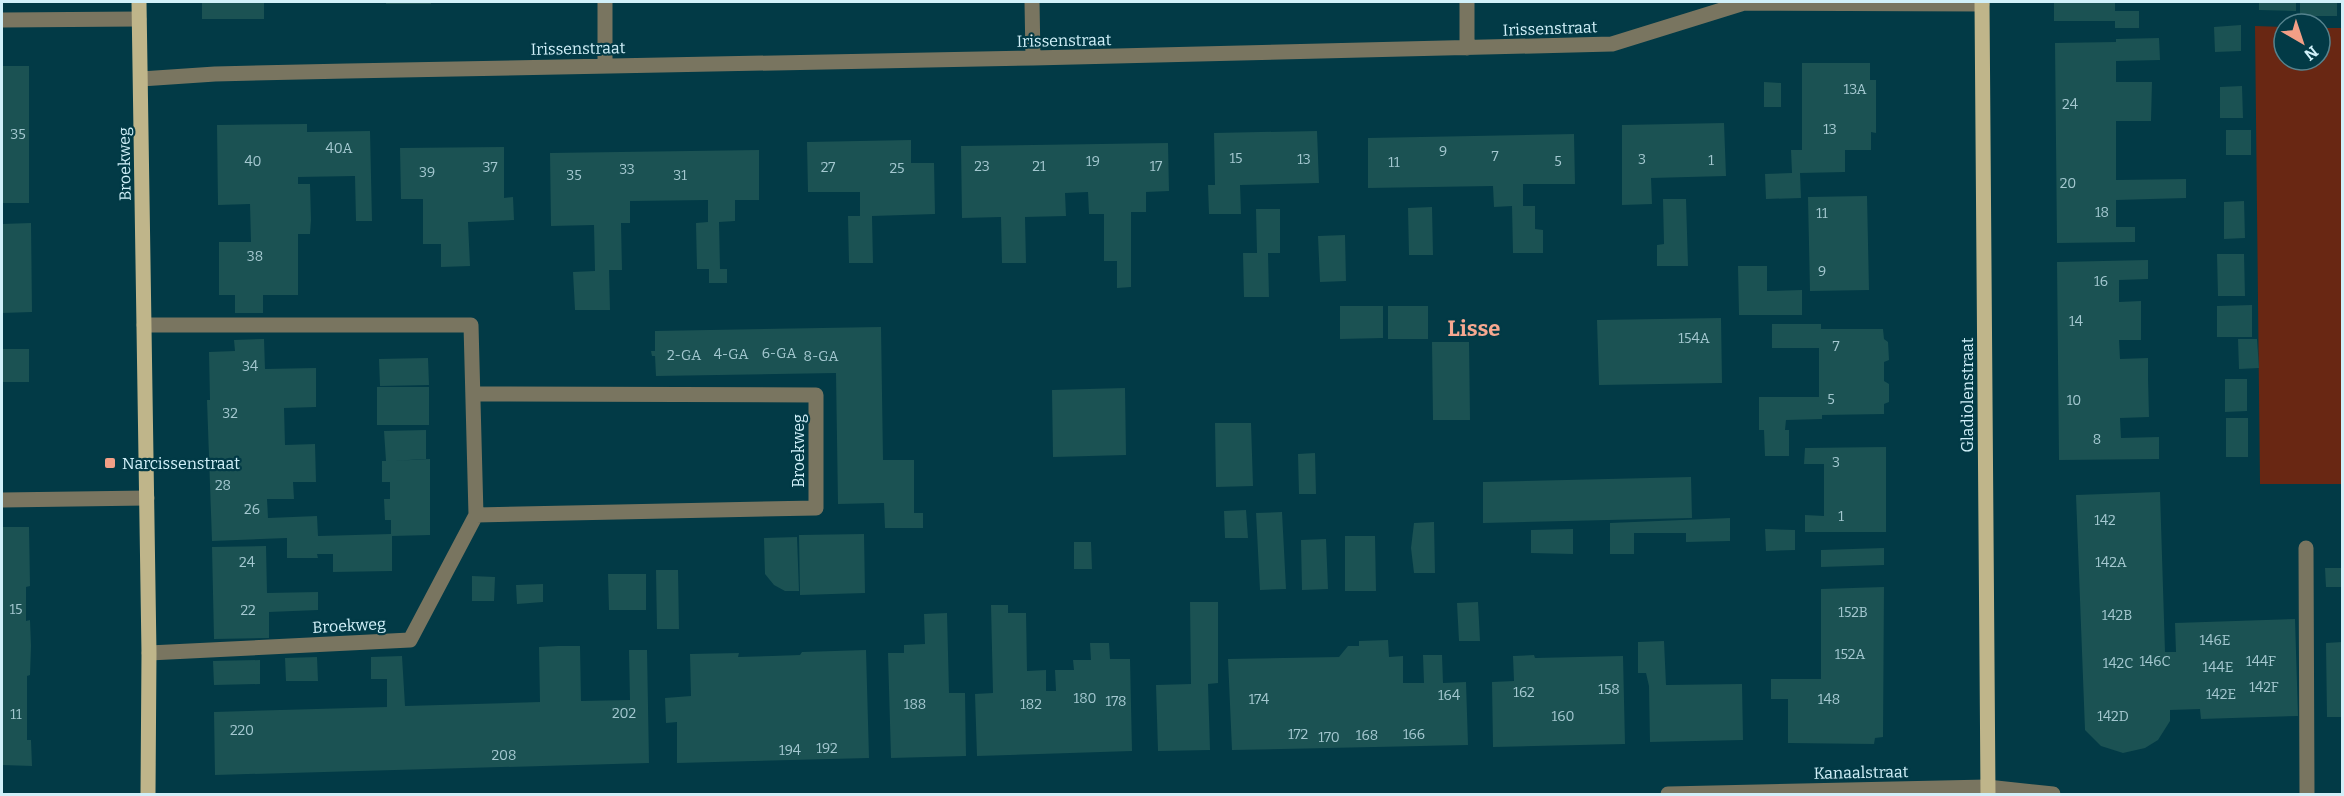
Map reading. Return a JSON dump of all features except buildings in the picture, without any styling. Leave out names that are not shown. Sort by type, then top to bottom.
[{"type":"main road","name":"Broekweg","points":[[139,2],[149,652],[148,795]]},
{"type":"main road","name":"Gladiolenstraat","points":[[1982,3],[1988,791]]},
{"type":"street","points":[[604,2],[605,65]]},
{"type":"street","points":[[1032,2],[1033,58]]},
{"type":"street","points":[[1467,2],[1467,48]]},
{"type":"street","name":"Irissenstraat","points":[[141,79],[215,74],[1612,44],[1744,3],[1982,3]]},
{"type":"street","points":[[2,20],[139,18]]},
{"type":"street","name":"Broekweg","points":[[144,326],[471,325],[476,515],[410,640],[149,652]]},
{"type":"street","name":"Broekweg","points":[[473,394],[816,395],[816,508],[476,515]]},
{"type":"street","points":[[2,500],[147,498]]},
{"type":"street","points":[[2306,548],[2307,795]]},
{"type":"street","name":"Kanaalstraat","points":[[1668,795],[1988,791],[2054,795]]},
{"type":"shaded area","points":[[2255,26],[2272,27],[2272,72],[2332,72],[2332,28],[2342,28],[2342,484],[2260,484]]},
{"type":"place","name":"Narcissenstraat","points":[[110,463]]},
{"type":"district","name":"Lisse","points":[[1474,328]]}]
